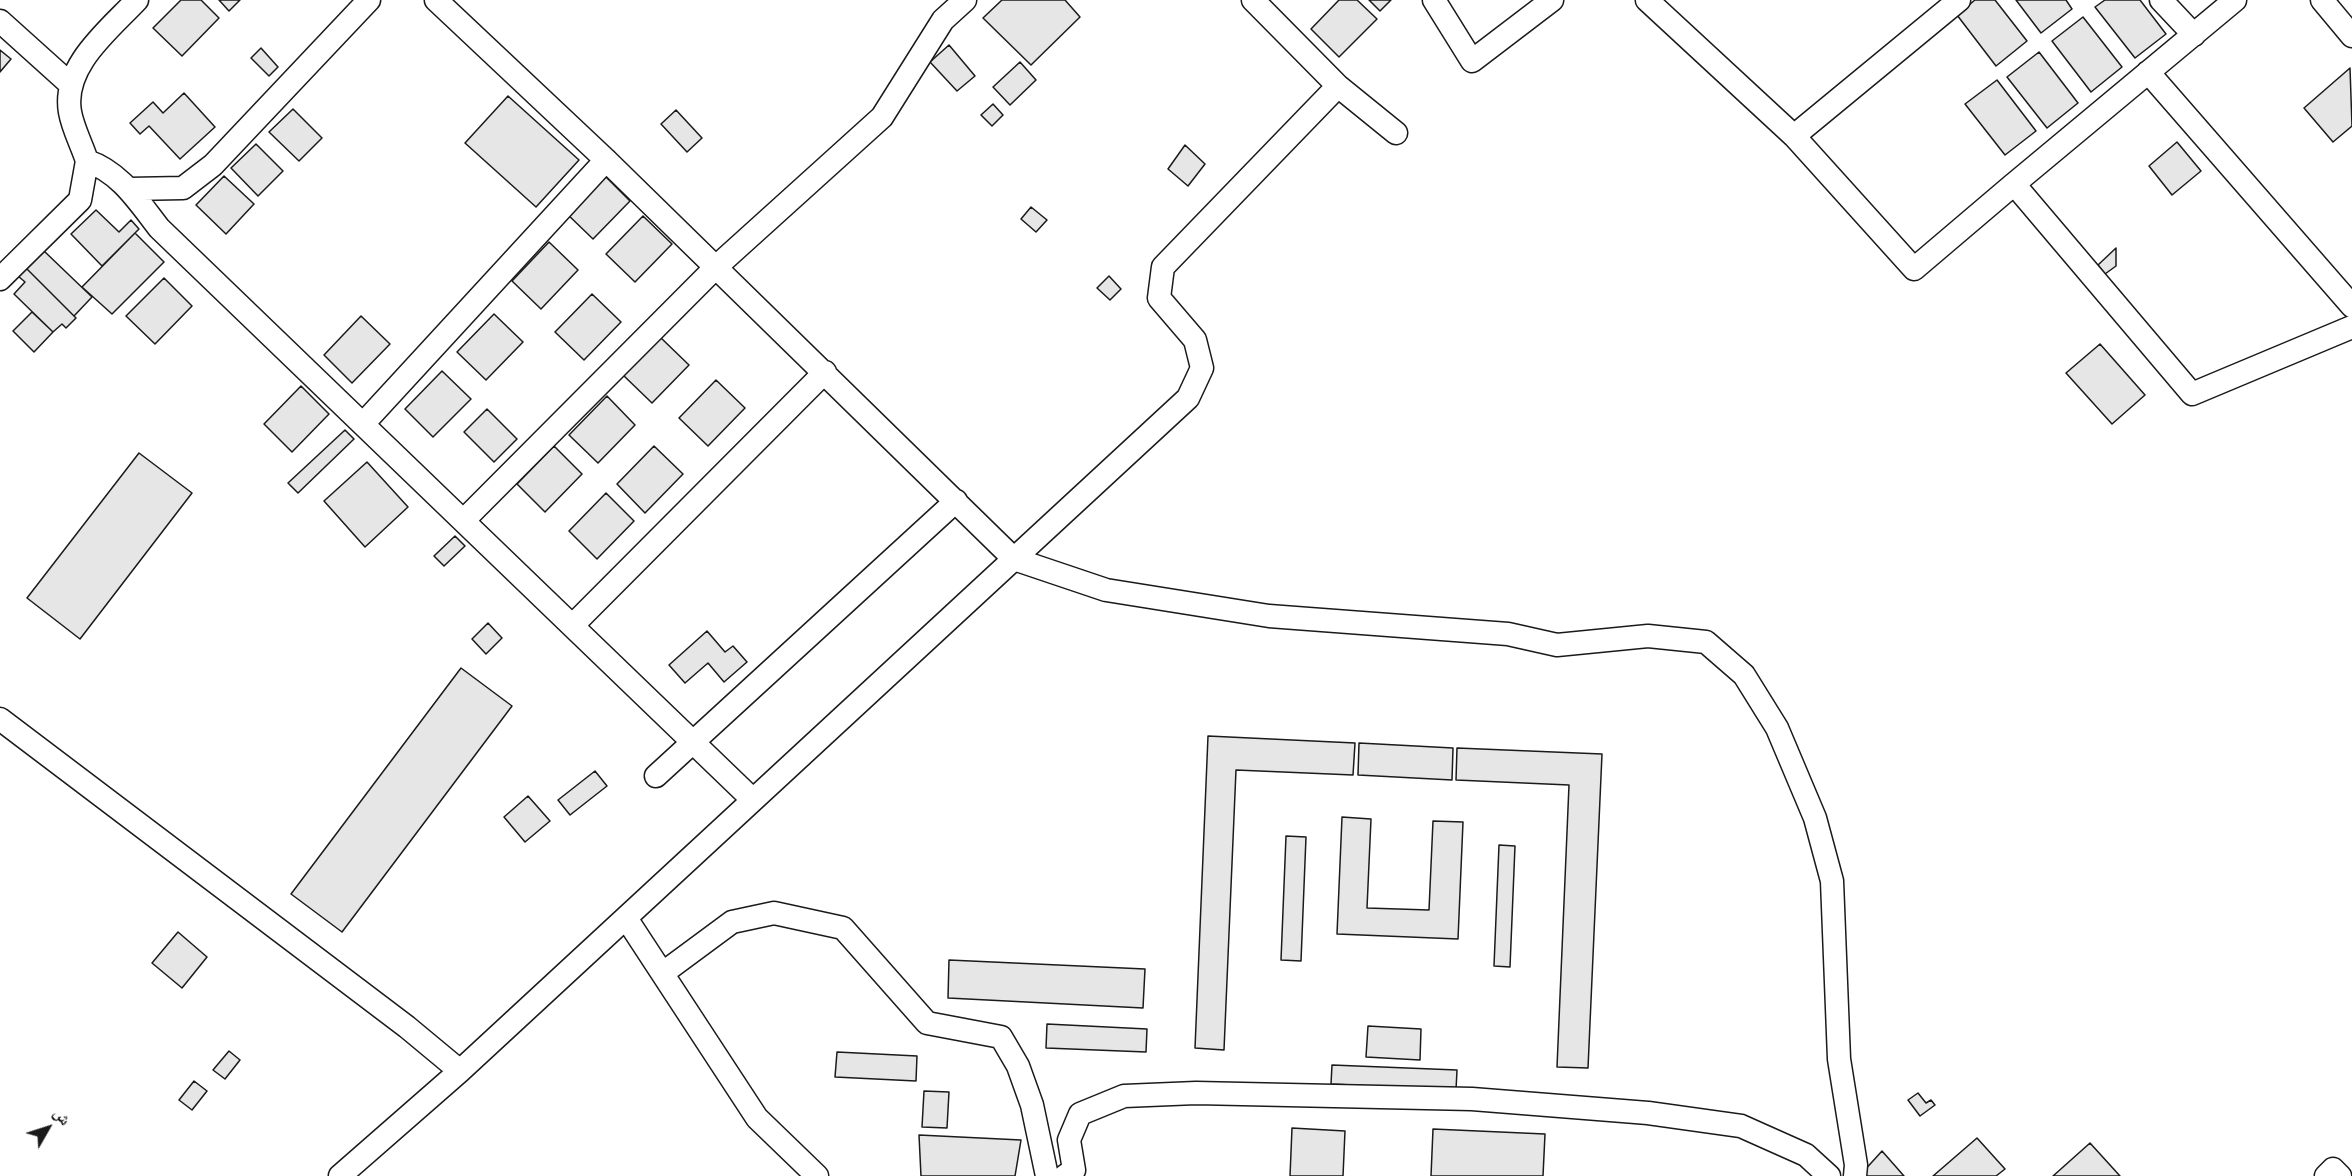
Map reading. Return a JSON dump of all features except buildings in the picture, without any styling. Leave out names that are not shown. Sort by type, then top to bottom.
[{"type":"street","points":[[0,279],[81,200],[87,161],[70,111],[70,84],[86,55],[137,0]]},
{"type":"street","points":[[129,189],[183,188],[206,171],[369,0]]},
{"type":"street","points":[[436,0],[606,160],[1014,559],[1106,590],[1269,616],[1508,634],[1557,645],[1648,636],[1706,642],[1744,675],[1776,728],[1815,818],[1832,881],[1839,1059],[1856,1165],[1855,1176]]},
{"type":"street","points":[[464,520],[716,267],[882,117],[943,20],[965,0]]},
{"type":"street","points":[[1253,0],[1338,86],[1396,133]]},
{"type":"street","points":[[1434,0],[1472,61],[1552,0]]},
{"type":"street","points":[[1647,0],[1794,136],[1914,269],[2235,0]]},
{"type":"street","points":[[1794,136],[1959,0]]},
{"type":"street","points":[[2161,0],[2194,35]]},
{"type":"street","points":[[2322,0],[2352,36]]},
{"type":"street","points":[[0,21],[70,84]]},
{"type":"street","points":[[2148,72],[2352,306]]},
{"type":"street","points":[[340,1176],[460,1071],[1188,398],[1202,368],[1195,340],[1159,298],[1163,267],[1338,86]]},
{"type":"street","points":[[363,424],[606,160]]},
{"type":"street","points":[[87,161],[105,167],[129,189],[159,228],[753,800]]},
{"type":"street","points":[[2014,184],[2192,394],[2352,327]]},
{"type":"street","points":[[573,625],[825,372]]},
{"type":"street","points":[[656,776],[692,740],[956,501]]},
{"type":"street","points":[[0,719],[407,1027],[460,1071]]},
{"type":"street","points":[[663,973],[732,922],[774,913],[843,928],[927,1023],[1001,1037],[1018,1066],[1032,1105],[1037,1141],[1047,1176]]},
{"type":"street","points":[[626,918],[757,1118],[817,1176]]},
{"type":"street","points":[[1065,1176],[1074,1170],[1069,1140],[1080,1114],[1124,1096],[1196,1093],[1472,1099],[1648,1113],[1741,1126],[1806,1155],[1829,1176]]},
{"type":"street","points":[[2326,1176],[2333,1169],[2340,1176]]}]
